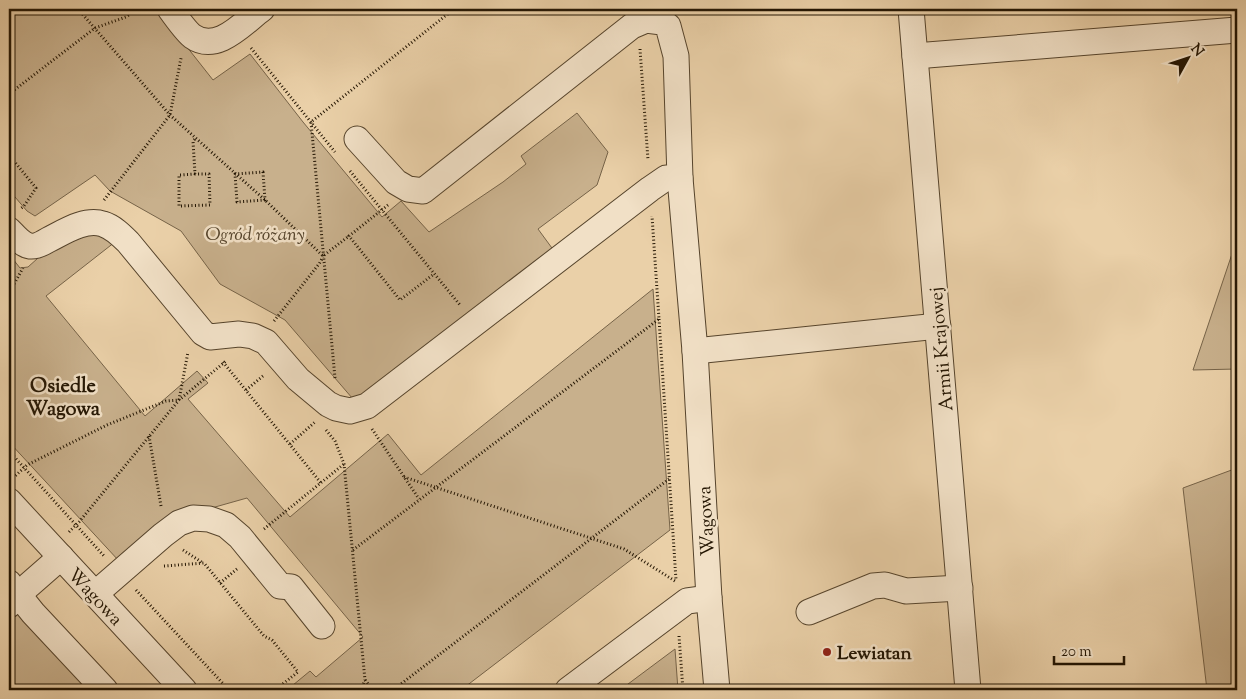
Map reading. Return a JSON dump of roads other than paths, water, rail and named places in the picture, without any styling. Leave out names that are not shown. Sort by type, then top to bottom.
[{"type":"street","points":[[170,9],[192,36],[212,42],[225,38],[262,9]]},
{"type":"street","name":"Armii Krajowej","points":[[911,9],[968,690]]},
{"type":"street","name":"Wagowa","points":[[357,139],[396,182],[408,189],[423,191],[632,26],[646,20],[662,22],[668,26],[676,56],[680,178],[695,351],[709,598],[717,690]]},
{"type":"street","points":[[915,56],[1237,30]]},
{"type":"street","points":[[14,220],[22,242],[30,246],[39,245],[86,223],[102,223],[116,231],[128,242],[205,334],[239,334],[258,338],[266,342],[323,412],[336,408],[350,411],[367,406],[650,189],[666,178],[680,178]]},
{"type":"street","points":[[695,351],[938,326]]},
{"type":"street","name":"Wagowa","points":[[9,501],[184,690]]},
{"type":"street","points":[[95,594],[179,523],[194,518],[209,519],[226,525],[240,536],[280,586],[291,587],[322,626]]},
{"type":"street","points":[[57,553],[12,594],[33,613],[105,690]]},
{"type":"street","points":[[809,612],[873,586],[885,585],[906,591],[960,588]]},
{"type":"street","points":[[568,690],[687,601],[709,598]]},
{"type":"place","name":"Lewiatan","points":[[827,652]]},
{"type":"district","name":"Osiedle Wagowa","points":[[63,396]]},
{"type":"park label","name":"Ogród różany","points":[[255,233]]}]
